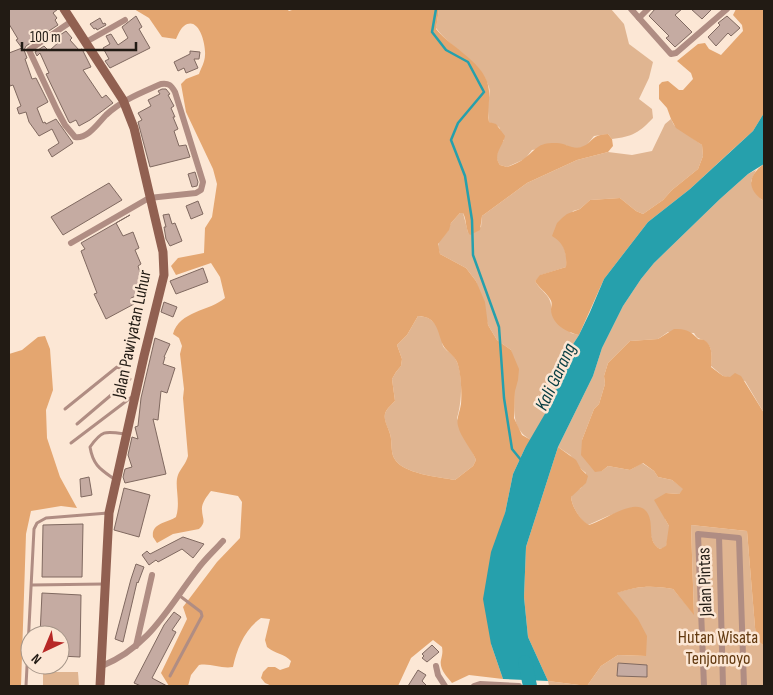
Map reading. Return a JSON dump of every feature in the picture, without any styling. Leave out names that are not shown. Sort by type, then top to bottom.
[{"type":"main road","name":"Jalan Pawiyatan Luhur","points":[[64,9],[124,100],[134,128],[163,252],[164,276],[134,380],[136,394],[109,513],[100,686]]},
{"type":"street","points":[[631,9],[668,52],[674,54],[726,9]]},
{"type":"street","points":[[640,18],[648,9]]},
{"type":"street","points":[[86,42],[125,20]]},
{"type":"street","points":[[72,21],[29,50],[65,125],[75,137],[80,138],[85,136],[124,100],[161,84],[172,86],[203,182],[201,190],[196,193],[149,198],[72,243]]},
{"type":"street","name":"Jalan Pintas","points":[[704,686],[698,534],[739,538],[744,686]]},
{"type":"street","name":"Jalan Pintas","points":[[719,536],[723,686]]},
{"type":"street","points":[[102,666],[123,656],[153,629],[197,569],[223,541]]},
{"type":"street","points":[[135,647],[152,575]]},
{"type":"street","points":[[436,666],[439,676],[446,686]]},
{"type":"street","points":[[477,685],[519,686]]},
{"type":"lane","points":[[66,409],[117,367],[134,380],[77,424]]},
{"type":"lane","points":[[71,443],[136,394]]},
{"type":"lane","points":[[116,481],[99,468],[92,458],[90,448],[98,436],[108,431],[127,434]]},
{"type":"lane","points":[[26,686],[34,529],[37,523],[46,518],[109,513]]},
{"type":"lane","points":[[32,585],[104,584]]},
{"type":"lane","points":[[170,676],[202,616],[201,612],[179,596]]},
{"type":"green space","points":[[439,9],[611,9],[624,24],[629,44],[653,62],[649,78],[639,99],[652,109],[653,118],[640,130],[625,137],[612,139],[608,134],[594,136],[586,146],[572,148],[565,145],[532,150],[525,159],[507,167],[500,165],[497,155],[504,140],[499,127],[489,122],[489,87],[479,69],[436,28]]},
{"type":"green space","points":[[671,119],[674,125],[702,145],[703,156],[698,169],[672,190],[663,200],[643,214],[636,211],[620,198],[590,200],[580,209],[573,211],[559,240],[566,252],[566,267],[541,275],[535,281],[550,301],[551,310],[571,333],[579,335],[568,352],[553,400],[531,440],[524,435],[516,423],[514,409],[515,382],[511,350],[497,340],[488,325],[476,281],[466,268],[440,254],[439,240],[460,213],[463,213],[468,232],[481,227],[482,216],[527,183],[577,160],[608,152],[632,155],[652,151],[665,124]]},
{"type":"green space","points":[[756,170],[751,181],[764,201],[764,413],[745,381],[723,376],[711,366],[712,355],[709,345],[694,333],[668,332],[658,339],[630,341],[608,363],[604,376],[605,384],[599,404],[594,409],[582,440],[602,471],[608,466],[630,470],[642,463],[654,471],[658,477],[672,480],[684,489],[679,494],[666,493],[665,519],[669,526],[669,533],[666,547],[660,549],[656,546],[651,536],[649,518],[634,507],[588,525],[577,513],[571,497],[575,491],[581,488],[586,473],[570,455],[558,447],[593,376],[602,348],[623,306],[654,263],[720,199],[748,174]]},
{"type":"green space","points":[[418,316],[423,316],[437,325],[441,333],[443,346],[457,362],[461,378],[461,396],[457,418],[476,460],[473,466],[455,480],[431,476],[405,468],[398,463],[393,455],[385,415],[395,401],[392,379],[401,366],[402,359],[397,345],[407,335]]},
{"type":"green space","name":"Hutan Wisata Tenjomoyo","points":[[691,525],[747,531],[756,639],[764,646],[764,686],[587,686],[601,666],[618,655],[645,656],[623,602],[616,593],[644,587],[673,589],[694,614]]},
{"type":"green space","points":[[70,672],[78,672],[79,686],[43,686],[43,675],[70,675]]},
{"type":"green space","points":[[548,681],[587,686],[549,686]]},
{"type":"shaded area","points":[[134,9],[287,9],[289,11],[295,9],[439,9],[436,29],[476,65],[487,81],[489,91],[489,122],[496,124],[505,136],[497,158],[500,165],[507,167],[516,163],[544,144],[559,143],[578,148],[585,146],[597,136],[608,134],[612,139],[613,146],[608,152],[577,160],[527,183],[482,216],[480,230],[470,235],[463,213],[460,213],[451,223],[449,230],[438,244],[440,254],[466,268],[476,281],[485,302],[488,325],[497,340],[511,350],[519,369],[515,391],[514,418],[522,435],[531,440],[525,448],[513,474],[505,513],[491,644],[503,679],[469,675],[452,683],[441,667],[442,647],[433,640],[411,658],[398,686],[272,686],[265,683],[261,678],[263,672],[268,667],[275,667],[280,670],[289,667],[291,661],[267,647],[265,640],[270,619],[261,618],[255,622],[242,640],[233,667],[199,665],[191,675],[188,686],[169,686],[161,673],[187,619],[183,607],[217,562],[240,538],[242,502],[238,496],[211,491],[202,505],[203,522],[199,529],[173,534],[157,543],[153,537],[154,529],[157,526],[176,517],[178,506],[177,479],[188,456],[180,354],[182,346],[179,338],[173,334],[176,326],[188,316],[225,298],[220,277],[211,263],[176,275],[171,266],[178,258],[204,253],[205,228],[212,217],[217,184],[213,169],[186,112],[181,84],[186,79],[199,74],[205,58],[203,39],[194,24],[184,26],[176,39],[162,37],[149,18]],"holes":[[[418,316],[430,319],[436,326],[443,345],[457,362],[461,383],[461,407],[458,426],[461,435],[476,460],[473,466],[455,480],[422,474],[405,468],[398,463],[393,455],[390,434],[385,418],[386,412],[395,401],[392,379],[401,366],[402,359],[397,345],[407,335]]]},
{"type":"shaded area","points":[[736,9],[764,9],[764,113],[753,131],[690,189],[648,222],[604,279],[579,335],[565,330],[554,320],[551,300],[535,281],[540,275],[566,267],[564,249],[552,236],[557,223],[567,214],[580,209],[590,200],[620,198],[636,211],[643,214],[663,200],[672,190],[698,169],[703,156],[702,145],[676,128],[667,108],[659,99],[659,85],[662,82],[668,81],[679,90],[683,90],[693,79],[691,73],[677,61],[698,44],[705,43],[709,49],[721,55],[743,31],[742,25],[733,15]]},
{"type":"shaded area","points":[[764,164],[764,201],[754,192],[751,183],[754,173]]},
{"type":"shaded area","points":[[674,329],[686,330],[698,339],[707,342],[711,352],[711,367],[723,376],[730,377],[735,373],[741,376],[764,413],[764,646],[756,639],[747,531],[691,525],[694,615],[673,589],[644,587],[617,593],[638,619],[647,636],[646,656],[618,655],[601,666],[587,686],[548,681],[528,637],[524,597],[526,547],[558,447],[576,460],[588,476],[586,483],[571,497],[575,509],[583,520],[589,525],[626,508],[641,507],[649,516],[653,541],[660,549],[666,546],[669,526],[654,500],[666,493],[679,494],[683,489],[672,480],[658,477],[654,471],[643,463],[630,470],[608,466],[602,471],[595,472],[581,455],[582,440],[594,409],[599,404],[605,384],[604,376],[608,363],[630,341],[658,339]]},
{"type":"shaded area","points":[[45,336],[50,349],[53,390],[46,410],[47,438],[60,477],[77,508],[61,506],[31,511],[26,534],[23,625],[20,625],[21,686],[9,686],[9,354],[22,350],[38,337]]},
{"type":"water","points":[[764,113],[764,164],[748,174],[720,199],[654,263],[623,306],[602,348],[593,376],[558,447],[526,547],[524,597],[528,637],[548,681],[503,679],[491,644],[483,599],[491,552],[505,513],[513,474],[525,448],[553,400],[568,352],[579,335],[604,279],[648,222],[690,189],[753,131]]},
{"type":"building","points":[[9,9],[58,9],[53,13],[57,18],[55,20],[58,25],[26,46],[24,50],[32,79],[36,78],[48,102],[37,108],[43,123],[45,122],[46,124],[56,119],[73,143],[52,157],[48,150],[59,143],[52,129],[39,136],[29,122],[26,112],[19,114],[17,108],[21,106],[13,85],[10,86],[9,53],[22,48],[9,24]]},
{"type":"building","points":[[655,9],[682,9],[675,15],[692,32],[675,47],[666,38],[669,36],[649,16]]},
{"type":"building","points":[[691,9],[712,9],[702,19]]},
{"type":"building","points":[[136,16],[142,27],[139,29],[150,48],[110,68],[105,61],[109,59],[103,48],[110,44],[106,36],[111,34],[118,45],[128,38],[122,27]]},
{"type":"building","points":[[727,16],[740,28],[731,36],[728,33],[716,46],[708,37],[720,25],[718,23]]},
{"type":"building","points":[[100,18],[103,24],[105,23],[106,25],[97,30],[96,28],[94,29],[90,24]]},
{"type":"building","points":[[66,31],[72,38],[70,40],[79,50],[82,49],[91,67],[83,70],[102,98],[106,95],[113,103],[79,126],[76,120],[69,122],[46,74],[49,73],[40,53],[37,56],[35,52],[44,46],[49,51],[60,41],[57,37]]},
{"type":"building","points":[[190,51],[200,52],[199,59],[194,59],[198,68],[186,73],[184,68],[178,71],[174,62],[190,54]]},
{"type":"building","points":[[166,89],[170,94],[168,95],[174,106],[171,108],[178,129],[174,131],[179,146],[186,145],[190,157],[150,167],[138,122],[142,120],[138,113],[151,106],[148,100],[160,94],[158,91]]},
{"type":"building","points":[[195,172],[198,182],[197,186],[192,187],[188,174]]},
{"type":"building","points":[[109,183],[122,200],[63,235],[51,217]]},
{"type":"building","points":[[198,201],[203,214],[191,219],[186,206]]},
{"type":"building","points":[[169,214],[172,224],[175,223],[182,241],[170,246],[166,239],[163,215]]},
{"type":"building","points":[[116,223],[123,236],[133,232],[139,248],[135,250],[141,264],[138,266],[144,285],[139,287],[141,294],[131,298],[134,304],[106,319],[94,294],[97,293],[81,251],[85,249],[81,243]]},
{"type":"building","points":[[203,268],[208,282],[176,294],[170,281]]},
{"type":"building","points":[[164,302],[177,307],[173,317],[161,312]]},
{"type":"building","points":[[155,338],[170,344],[163,364],[175,368],[167,393],[161,391],[158,420],[153,419],[166,474],[125,483],[123,477],[125,469],[132,467],[128,455],[132,437],[138,439],[135,427],[138,426],[141,398]]},
{"type":"building","points":[[89,477],[92,495],[81,497],[80,479]]},
{"type":"building","points":[[124,488],[150,495],[139,537],[114,530]]},
{"type":"building","points":[[83,524],[82,577],[42,577],[43,525]]},
{"type":"building","points":[[183,537],[204,544],[193,558],[182,549],[149,565],[142,555],[147,551],[150,554]]},
{"type":"building","points":[[136,564],[144,567],[137,582],[123,642],[115,639]]},
{"type":"building","points":[[42,593],[81,595],[80,657],[70,656],[70,625],[40,625]]},
{"type":"building","points":[[174,612],[181,617],[172,630],[176,632],[152,678],[167,686],[141,686],[134,683],[164,625]]},
{"type":"building","points":[[432,645],[439,652],[427,662],[422,658],[424,656],[422,654]]},
{"type":"building","points":[[618,663],[647,665],[647,677],[617,676]]},
{"type":"building","points":[[418,670],[426,675],[422,681],[427,686],[408,686]]},
{"type":"waterway","points":[[436,9],[432,32],[446,50],[468,62],[484,92],[458,123],[451,140],[465,176],[472,220],[473,255],[499,327],[504,398],[512,449],[521,460]]},
{"type":"waterway","name":"Kali Garang","points":[[525,662],[530,686]]}]
